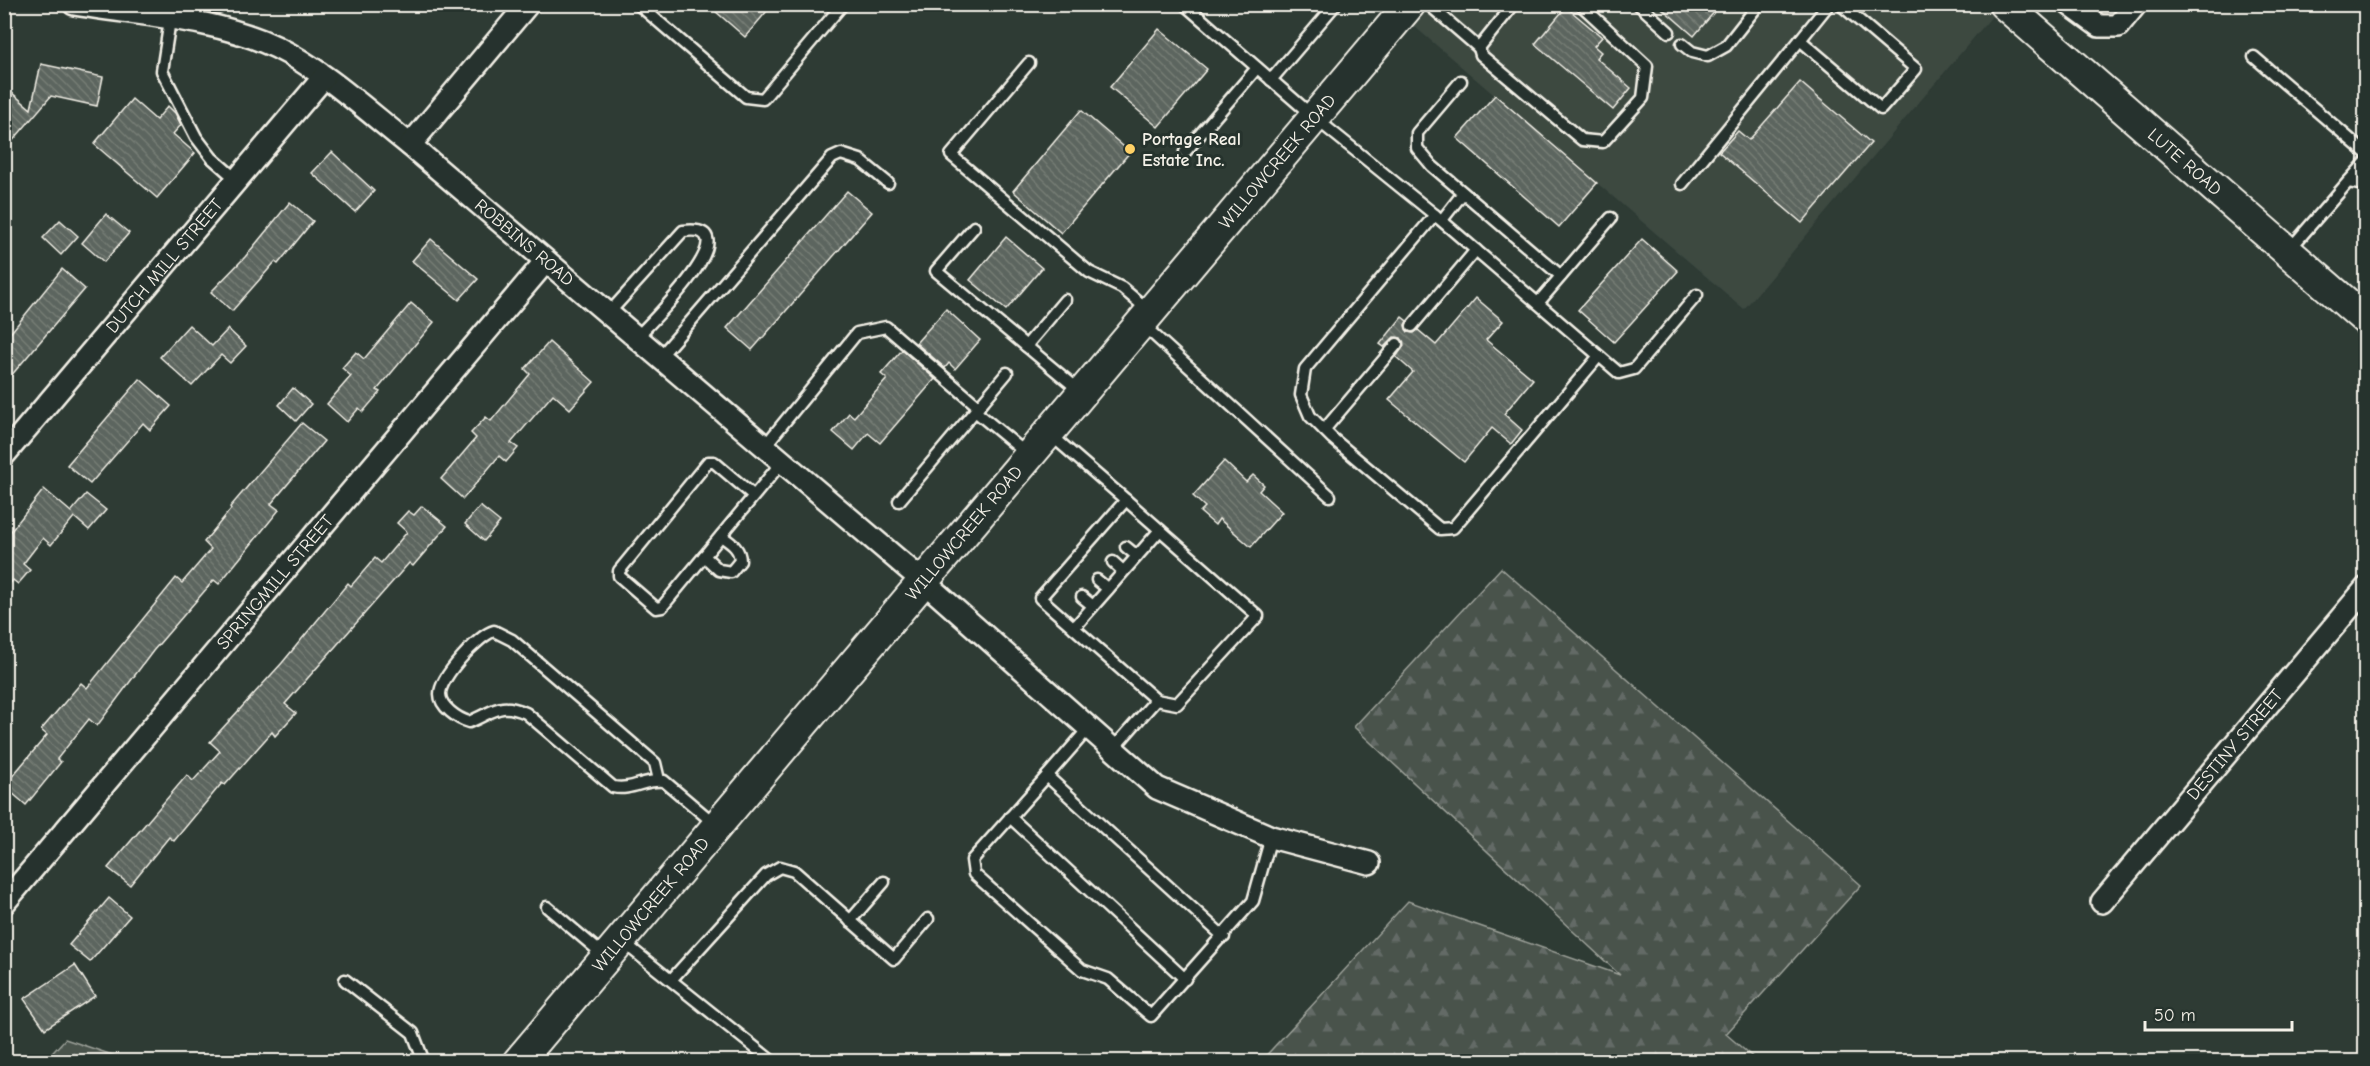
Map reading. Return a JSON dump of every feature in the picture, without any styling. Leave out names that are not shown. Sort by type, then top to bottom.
[{"type":"main road","name":"WILLOWCREEK ROAD","points":[[518,1062],[716,825],[1050,434],[1410,4]]},
{"type":"main road","name":"LUTE ROAD","points":[[2004,4],[2366,320]]},
{"type":"street","name":"ROBBINS ROAD","points":[[74,4],[219,27],[276,47],[324,77],[410,145],[924,582],[1157,788],[1271,837],[1369,863]]},
{"type":"street","points":[[410,145],[528,4]]},
{"type":"street","points":[[2070,4],[2098,26],[2118,26],[2136,4]]},
{"type":"street","name":"DUTCH MILL STREET","points":[[4,455],[324,77]]},
{"type":"street","name":"SPRINGMILL STREET","points":[[4,903],[545,262]]},
{"type":"street","name":"DESTINY STREET","points":[[2102,902],[2366,588]]},
{"type":"lane","points":[[638,4],[746,97],[763,99],[843,4]]},
{"type":"lane","points":[[1184,4],[1315,118],[1438,218],[1619,373],[1634,369],[1696,295]]},
{"type":"lane","points":[[1271,80],[1336,4]]},
{"type":"lane","points":[[1428,4],[1479,48],[1481,55],[1582,140],[1603,142],[1643,98],[1647,66],[1580,4]]},
{"type":"lane","points":[[1479,48],[1514,4]]},
{"type":"lane","points":[[1638,4],[1669,32]]},
{"type":"lane","points":[[1682,44],[1692,52],[1708,56],[1726,46],[1759,4]]},
{"type":"lane","points":[[1682,184],[1829,4]]},
{"type":"lane","points":[[1800,40],[1881,110],[1916,69],[1840,4]]},
{"type":"lane","points":[[170,20],[162,71],[196,137],[212,158],[237,180]]},
{"type":"lane","points":[[2254,57],[2366,153]]},
{"type":"lane","points":[[1029,63],[951,155],[1089,272],[1122,288],[1146,318],[1330,496]]},
{"type":"lane","points":[[1185,152],[1257,68]]},
{"type":"lane","points":[[1461,81],[1417,133],[1417,148],[1432,166],[1561,276]]},
{"type":"lane","points":[[659,358],[832,158],[841,154],[860,160],[888,183]]},
{"type":"lane","points":[[2288,251],[2366,162]]},
{"type":"lane","points":[[2348,182],[2366,185]]},
{"type":"lane","points":[[1463,193],[1438,218],[1305,369],[1301,394],[1310,416],[1440,529],[1453,528],[1599,356]]},
{"type":"lane","points":[[1538,303],[1611,218]]},
{"type":"lane","points":[[974,226],[936,271],[1083,393]]},
{"type":"lane","points":[[608,314],[683,231],[693,230],[702,233],[708,241],[708,250],[697,269],[636,338]]},
{"type":"lane","points":[[1412,326],[1476,250]]},
{"type":"lane","points":[[1026,346],[1065,300]]},
{"type":"lane","points":[[765,447],[857,333],[886,327],[1029,456]]},
{"type":"lane","points":[[1324,430],[1397,344]]},
{"type":"lane","points":[[898,501],[1007,373]]},
{"type":"lane","points":[[1050,434],[1126,500],[1258,616],[1177,704],[1156,700],[1040,598],[1062,580],[1093,545],[1126,500]]},
{"type":"lane","points":[[754,496],[714,462],[708,462],[619,573],[659,608],[721,536],[754,496],[782,462]]},
{"type":"lane","points":[[1074,628],[1160,530]]},
{"type":"lane","points":[[704,556],[725,572],[731,572],[740,561],[737,549],[721,536]]},
{"type":"lane","points":[[1126,547],[1137,556]]},
{"type":"lane","points":[[1113,562],[1123,571]]},
{"type":"lane","points":[[1097,580],[1108,589]]},
{"type":"lane","points":[[1082,597],[1093,606]]},
{"type":"lane","points":[[659,780],[655,763],[631,741],[512,640],[494,631],[483,634],[443,684],[440,694],[443,703],[459,720],[469,722],[497,708],[510,706],[526,713],[613,787],[624,789],[653,779],[664,781],[716,825]]},
{"type":"lane","points":[[1112,750],[1156,700]]},
{"type":"lane","points":[[1088,729],[972,860],[974,874],[1082,970],[1108,979],[1151,1016],[1224,937],[1253,901],[1271,837]]},
{"type":"lane","points":[[1047,776],[1224,937]]},
{"type":"lane","points":[[1010,817],[1185,978]]},
{"type":"lane","points":[[671,980],[766,875],[780,867],[794,871],[894,959],[928,919]]},
{"type":"lane","points":[[850,921],[884,882]]},
{"type":"lane","points":[[547,907],[613,948],[671,980],[773,1062]]},
{"type":"lane","points":[[345,980],[413,1033],[424,1062]]},
{"type":"shaded area","points":[[1422,4],[1995,4],[1999,8],[1744,309],[1408,21]]},
{"type":"green space","points":[[1501,568],[1861,885],[1726,1034],[1757,1061],[1261,1061],[1408,901],[1620,975],[1354,727]]},
{"type":"green space","points":[[65,1039],[130,1061],[45,1061]]},
{"type":"building","points":[[707,4],[773,4],[745,37]]},
{"type":"building","points":[[1657,4],[1721,4],[1694,36]]},
{"type":"building","points":[[1566,7],[1602,37],[1594,46],[1601,52],[1596,58],[1631,88],[1613,110],[1535,44]]},
{"type":"building","points":[[1159,29],[1207,69],[1158,127],[1110,87]]},
{"type":"building","points":[[41,64],[103,77],[97,106],[51,96],[4,151],[4,86],[31,109]]},
{"type":"building","points":[[1800,82],[1871,143],[1802,223],[1719,152],[1738,131],[1749,140]]},
{"type":"building","points":[[1495,95],[1597,183],[1559,227],[1457,138]]},
{"type":"building","points":[[132,99],[156,120],[168,106],[175,113],[181,125],[173,134],[195,153],[157,198],[94,144]]},
{"type":"building","points":[[1081,110],[1130,152],[1061,233],[1013,191]]},
{"type":"building","points":[[332,152],[374,191],[355,212],[312,173]]},
{"type":"building","points":[[847,191],[872,212],[752,350],[727,328]]},
{"type":"building","points":[[290,202],[313,221],[278,264],[275,262],[232,311],[211,292],[245,257]]},
{"type":"building","points":[[106,214],[129,233],[104,262],[82,243]]},
{"type":"building","points":[[60,220],[78,236],[61,255],[43,238]]},
{"type":"building","points":[[1006,237],[1042,268],[1006,310],[970,280]]},
{"type":"building","points":[[431,239],[478,279],[459,300],[412,261]]},
{"type":"building","points":[[1642,239],[1678,271],[1614,342],[1578,310]]},
{"type":"building","points":[[62,269],[85,289],[4,384],[4,341]]},
{"type":"building","points":[[1476,298],[1503,321],[1486,340],[1533,379],[1504,414],[1522,430],[1511,444],[1492,428],[1464,462],[1389,400],[1413,372],[1396,357],[1404,346],[1401,338],[1394,337],[1384,347],[1380,344],[1402,317],[1407,321],[1405,325],[1408,332],[1414,333],[1418,330],[1436,345]]},
{"type":"building","points":[[411,303],[434,322],[377,390],[380,392],[363,412],[359,408],[347,422],[327,404],[351,376],[342,368],[356,352],[364,359]]},
{"type":"building","points":[[946,309],[980,340],[955,369],[949,363],[945,368],[916,343]]},
{"type":"building","points":[[189,325],[212,346],[228,329],[246,346],[230,363],[221,355],[192,386],[160,357]]},
{"type":"building","points":[[549,342],[594,382],[570,409],[553,394],[511,443],[518,448],[506,462],[499,456],[463,499],[441,479],[476,438],[471,433],[486,417],[491,421],[530,374],[525,369]]},
{"type":"building","points":[[902,350],[935,379],[880,443],[868,433],[854,450],[833,432],[849,413],[854,417],[887,379],[881,374]]},
{"type":"building","points":[[140,379],[171,406],[150,430],[143,423],[90,484],[67,465]]},
{"type":"building","points":[[293,388],[311,404],[296,421],[279,405]]},
{"type":"building","points":[[302,423],[324,441],[271,504],[279,510],[219,584],[214,580],[153,651],[97,726],[89,719],[57,759],[61,762],[26,805],[4,786],[47,735],[41,730],[81,683],[87,688],[176,578],[182,583],[211,549],[204,542],[231,509],[230,507]]},
{"type":"building","points":[[1224,461],[1246,482],[1253,475],[1264,485],[1259,491],[1282,512],[1251,547],[1219,519],[1215,525],[1200,512],[1205,507],[1193,496]]},
{"type":"building","points":[[44,489],[71,512],[86,494],[106,510],[89,530],[74,517],[51,545],[43,538],[23,564],[30,570],[18,584],[13,580],[4,591],[4,540]]},
{"type":"building","points":[[422,506],[447,526],[413,566],[409,563],[285,704],[296,713],[275,736],[272,732],[225,785],[222,783],[174,841],[169,837],[130,885],[108,868],[187,775],[193,781],[220,751],[210,742],[282,663],[348,583],[351,586],[375,558],[381,563],[407,532],[397,523],[408,511],[414,515]]},
{"type":"building","points":[[480,506],[500,522],[484,541],[465,524]]},
{"type":"building","points":[[109,898],[130,916],[90,962],[69,945]]},
{"type":"building","points":[[75,965],[95,996],[45,1029],[24,999]]},
{"type":"place","name":"Portage Real Estate Inc.","points":[[1130,149]]}]
